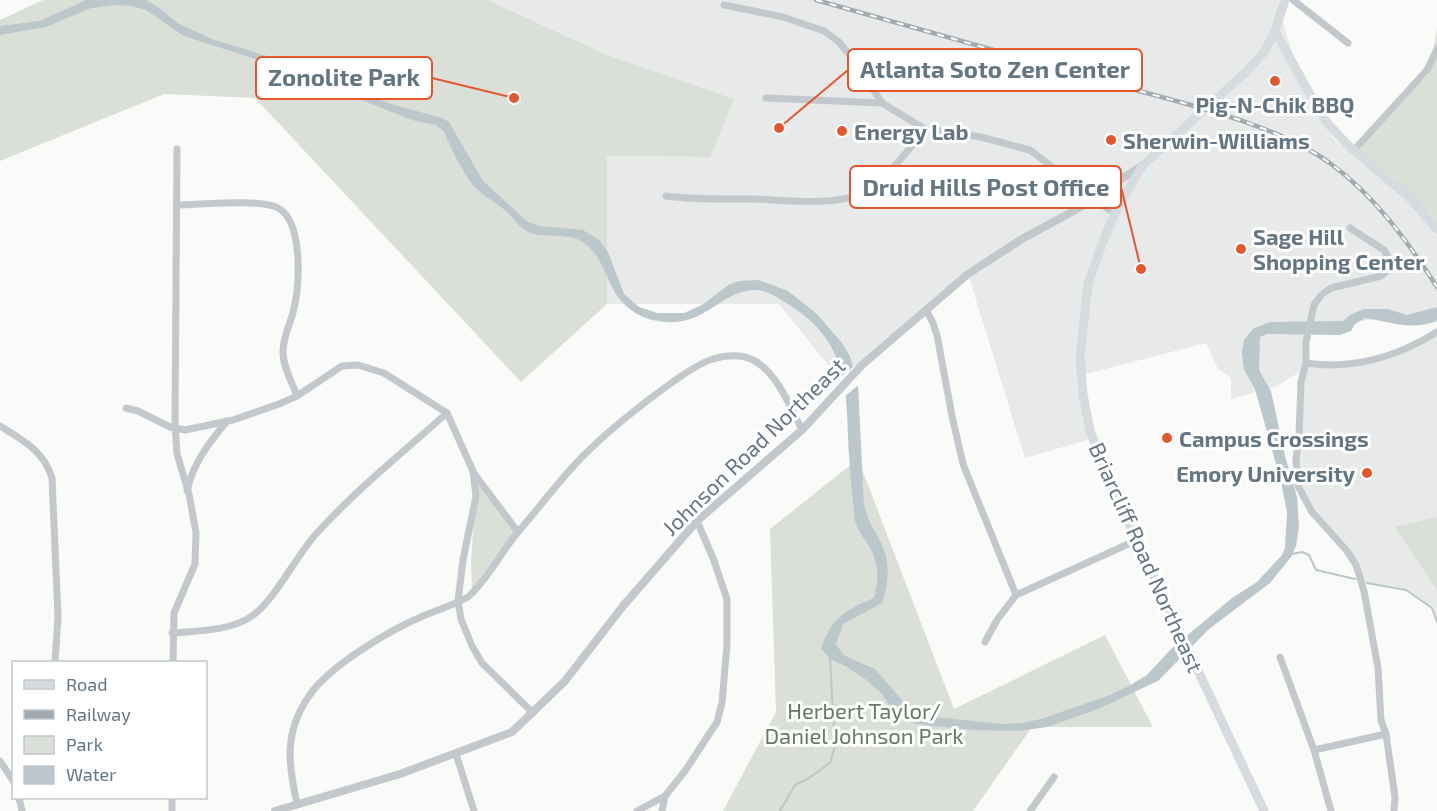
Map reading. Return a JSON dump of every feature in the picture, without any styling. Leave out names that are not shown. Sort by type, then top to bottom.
[{"type":"main road","name":"Briarcliff Road Northeast","points":[[1264,811],[1114,492],[1090,431],[1083,394],[1080,357],[1088,284],[1115,213],[1142,166],[1246,72],[1264,52],[1275,31],[1285,0]]},
{"type":"main road","points":[[1275,31],[1318,109],[1334,131],[1410,198],[1437,229]]},
{"type":"street","points":[[1293,0],[1348,43]]},
{"type":"street","points":[[724,5],[783,17],[824,31],[839,42],[857,64],[882,103],[925,129],[981,137],[1030,150],[1115,213]]},
{"type":"street","points":[[1354,150],[1427,70],[1437,49]]},
{"type":"street","points":[[766,98],[882,103]]},
{"type":"street","points":[[666,196],[807,201],[846,199],[863,193],[880,180],[905,155],[925,129]]},
{"type":"street","points":[[173,661],[174,613],[195,564],[196,533],[188,491],[177,454],[175,429],[177,149]]},
{"type":"street","name":"Johnson Road Northeast","points":[[275,811],[400,774],[512,732],[565,681],[623,606],[697,521],[802,429],[862,365],[968,274],[991,258],[1081,207],[1142,166]]},
{"type":"street","points":[[177,205],[262,204],[279,208],[288,217],[296,241],[299,274],[294,309],[285,332],[283,350],[284,363],[297,396]]},
{"type":"street","points":[[1350,228],[1361,233],[1388,255],[1388,268],[1381,276],[1331,288],[1317,299],[1312,311],[1306,342],[1306,363],[1299,400],[1296,460],[1298,486],[1312,512],[1347,550],[1356,565],[1364,591],[1378,668],[1381,720],[1386,734],[1395,796],[1394,811]]},
{"type":"street","points":[[926,310],[937,335],[963,464],[1016,595]]},
{"type":"street","points":[[1306,363],[1339,365],[1382,358],[1408,349],[1437,332]]},
{"type":"street","points":[[297,804],[290,764],[290,738],[297,716],[309,694],[327,674],[356,653],[415,619],[467,598],[518,532],[582,456],[636,408],[688,372],[711,359],[729,355],[753,360],[763,368],[783,392],[802,429]]},
{"type":"street","points":[[126,408],[138,411],[175,429],[185,430],[253,414],[297,396],[342,366],[358,365],[384,373],[447,413],[473,471],[518,532]]},
{"type":"street","points":[[172,633],[230,625],[251,617],[322,527],[350,498],[447,413]]},
{"type":"street","points":[[188,491],[191,476],[202,452],[227,421]]},
{"type":"street","points":[[0,426],[35,449],[47,464],[52,478],[58,617],[55,661]]},
{"type":"street","points":[[473,471],[476,496],[463,560],[458,601],[461,619],[482,663],[533,713]]},
{"type":"street","points":[[637,811],[665,796],[685,771],[717,722],[722,703],[727,644],[727,599],[697,521]]},
{"type":"street","points":[[985,642],[997,620],[1016,595],[1137,540]]},
{"type":"street","points":[[1280,657],[1314,750],[1331,811]]},
{"type":"street","points":[[1314,750],[1386,734]]},
{"type":"street","points":[[456,754],[474,811]]},
{"type":"street","points":[[0,760],[12,779]]},
{"type":"street","points":[[1030,811],[1054,777]]},
{"type":"street","points":[[663,811],[665,796]]},
{"type":"shaded area","points":[[488,0],[1288,0],[1282,19],[1304,92],[1334,139],[1420,208],[1437,228],[1437,307],[1421,315],[1307,326],[1303,370],[1277,386],[1231,399],[1231,378],[1218,369],[1206,343],[1086,374],[1084,407],[1094,438],[1025,458],[968,274],[844,385],[779,304],[607,304],[607,156],[710,157],[607,55]]},
{"type":"shaded area","name":"Emory University","points":[[1437,332],[1437,622],[1432,608],[1406,590],[1361,581],[1356,565],[1312,512],[1298,486],[1296,460],[1306,363],[1368,361]]},
{"type":"green space","points":[[43,0],[488,0],[607,55],[734,99],[710,157],[607,156],[607,304],[521,382],[255,98],[164,94],[0,161],[0,20]]},
{"type":"green space","points":[[1437,29],[1437,228],[1420,208],[1350,152],[1429,74]]},
{"type":"green space","name":"Herbert Taylor/ Daniel Johnson Park","points":[[858,459],[954,709],[1105,635],[1153,727],[1032,727],[973,811],[723,811],[776,712],[770,529]]},
{"type":"green space","points":[[476,479],[518,537],[472,590],[471,562]]},
{"type":"green space","points":[[1437,517],[1437,590],[1395,527]]},
{"type":"water","points":[[86,0],[146,0],[179,24],[212,39],[280,60],[391,104],[442,118],[449,122],[483,181],[528,222],[539,226],[583,230],[599,240],[608,252],[624,294],[639,307],[657,313],[684,313],[702,305],[730,284],[759,280],[788,291],[817,314],[850,356],[858,385],[864,505],[884,550],[888,566],[882,603],[843,624],[836,644],[843,655],[875,669],[915,715],[1003,724],[1022,723],[1041,719],[1110,695],[1147,675],[1171,649],[1232,598],[1257,582],[1282,555],[1285,548],[1287,512],[1255,389],[1244,370],[1242,353],[1244,340],[1254,328],[1270,322],[1343,321],[1364,309],[1388,309],[1407,315],[1437,307],[1437,321],[1410,326],[1365,318],[1355,324],[1351,331],[1340,335],[1267,334],[1260,337],[1259,370],[1271,391],[1285,456],[1297,497],[1299,527],[1296,546],[1291,557],[1270,583],[1209,629],[1158,681],[1098,709],[1047,727],[1018,731],[972,730],[916,724],[892,710],[882,694],[865,679],[830,659],[821,648],[830,629],[841,616],[874,598],[877,571],[875,558],[855,521],[847,410],[841,371],[825,336],[810,321],[773,295],[754,290],[732,296],[703,313],[681,322],[658,321],[642,316],[622,302],[599,260],[587,245],[574,238],[538,235],[527,231],[479,191],[462,169],[444,131],[436,125],[412,120],[274,65],[184,36],[146,10],[115,5],[91,8],[46,27],[0,35],[0,26],[40,21]]},
{"type":"pier","points":[[855,365],[861,383],[844,397],[840,378]]},
{"type":"waterway","points":[[1292,554],[1302,552],[1309,555],[1316,570],[1355,579]]},
{"type":"waterway","points":[[1367,583],[1406,590],[1432,608],[1437,622]]},
{"type":"waterway","points":[[780,811],[795,785],[830,763],[835,747],[830,659]]},
{"type":"railway","points":[[816,0],[1197,107],[1283,137],[1331,164],[1362,190],[1390,221],[1437,287]]},
{"type":"place","name":"Pig-N-Chik BBQ","points":[[1275,81]]},
{"type":"place","name":"Zonolite Park","points":[[514,98]]},
{"type":"place","name":"Atlanta Soto Zen Center","points":[[779,128]]},
{"type":"place","name":"Energy Lab","points":[[842,131]]},
{"type":"place","name":"Sherwin-Williams","points":[[1111,140]]},
{"type":"place","name":"Sage Hill Shopping Center","points":[[1241,249]]},
{"type":"place","name":"Druid Hills Post Office","points":[[1141,269]]},
{"type":"place","name":"Campus Crossings","points":[[1167,438]]},
{"type":"place","name":"Emory University","points":[[1367,473]]}]
